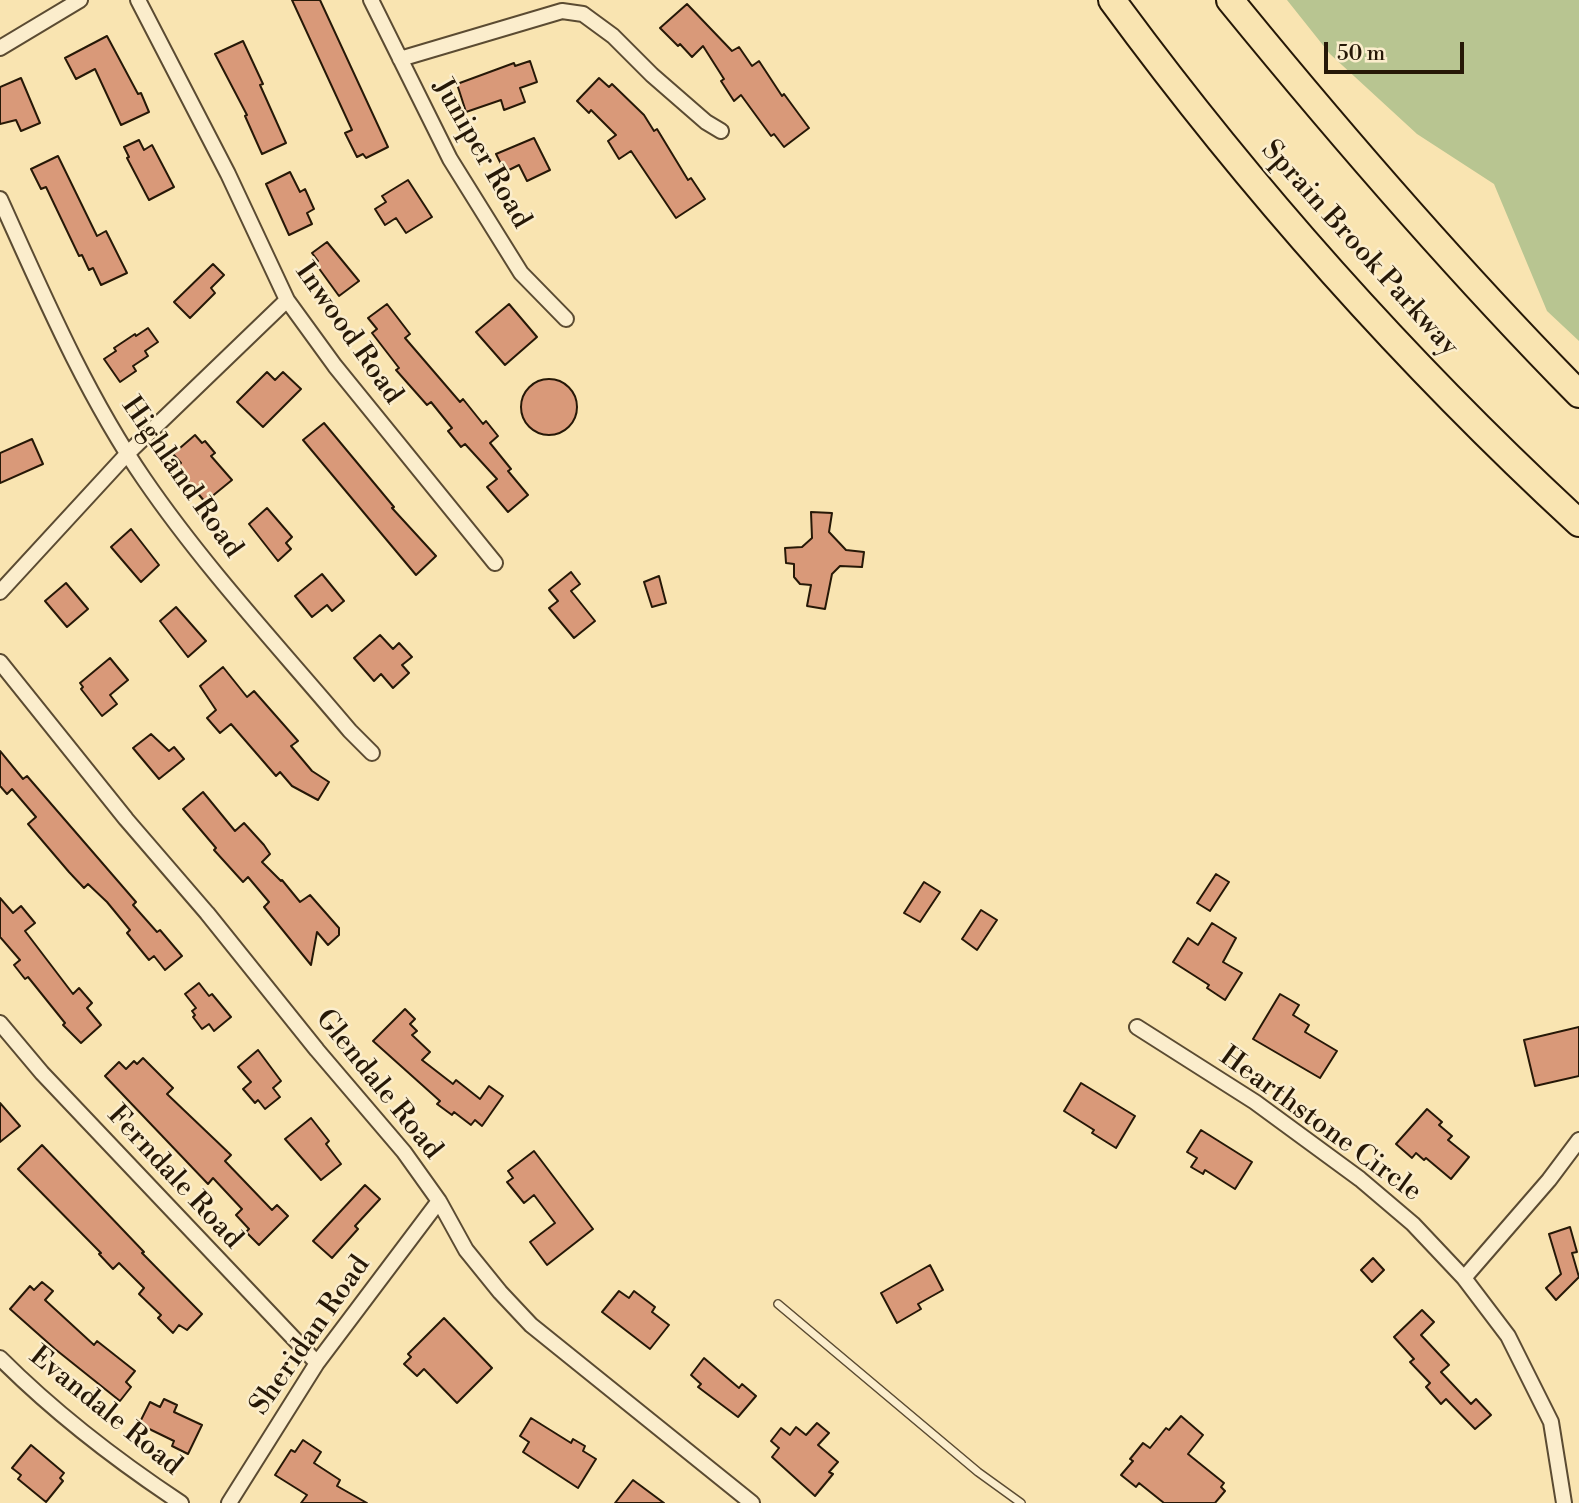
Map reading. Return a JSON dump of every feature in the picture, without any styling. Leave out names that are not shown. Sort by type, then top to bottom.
[{"type":"highway","name":"Sprain Brook Parkway","points":[[1112,0],[1215,134],[1330,269],[1422,368],[1579,523]]},
{"type":"highway","points":[[1230,0],[1401,202],[1579,394]]},
{"type":"street","points":[[0,48],[80,0]]},
{"type":"street","name":"Inwood Road","points":[[138,0],[228,174],[287,300],[335,366],[495,562]]},
{"type":"street","name":"Juniper Road","points":[[371,0],[450,159],[521,273],[566,319]]},
{"type":"street","points":[[400,59],[562,11],[583,14],[613,36],[652,75],[720,131]]},
{"type":"street","name":"Highland Road","points":[[0,199],[95,400],[144,478],[200,553],[350,731],[372,753]]},
{"type":"street","points":[[0,592],[128,453],[287,300]]},
{"type":"street","name":"Glendale Road","points":[[0,662],[126,819],[404,1152],[439,1201],[466,1250],[500,1292],[531,1325],[752,1503]]},
{"type":"street","name":"Ferndale Road","points":[[0,1023],[51,1083],[317,1363]]},
{"type":"street","name":"Hearthstone Circle","points":[[1137,1027],[1255,1102],[1360,1179],[1413,1224],[1464,1278],[1508,1336],[1551,1422],[1564,1503]]},
{"type":"street","points":[[1464,1278],[1549,1180],[1579,1140]]},
{"type":"street","name":"Sheridan Road","points":[[229,1503],[317,1363],[439,1201]]},
{"type":"street","name":"Evandale Road","points":[[0,1359],[48,1404],[124,1465],[181,1503]]},
{"type":"lane","points":[[778,1304],[978,1472],[1021,1503]]},
{"type":"green space","points":[[1287,0],[1579,0],[1579,341],[1547,311],[1494,184],[1417,134],[1330,54]]},
{"type":"building","points":[[292,0],[320,0],[388,147],[366,158],[363,154],[357,157],[345,133],[352,130]]},
{"type":"building","points":[[687,4],[732,51],[739,47],[752,66],[759,61],[782,96],[784,94],[809,128],[784,147],[774,134],[771,136],[741,95],[734,101],[703,46],[692,57],[660,28]]},
{"type":"building","points":[[107,36],[138,94],[141,93],[149,112],[121,125],[95,69],[76,79],[65,58]]},
{"type":"building","points":[[243,41],[286,143],[262,154],[245,116],[247,115],[215,54]]},
{"type":"building","points":[[530,61],[537,82],[520,88],[525,102],[504,110],[501,100],[466,112],[457,84],[514,63],[515,66]]},
{"type":"building","points":[[21,78],[40,123],[21,131],[16,120],[0,124],[0,87]]},
{"type":"building","points":[[599,78],[609,87],[612,84],[644,115],[654,131],[657,129],[688,180],[691,178],[705,199],[676,218],[631,151],[619,159],[608,141],[616,135],[591,110],[589,113],[577,101]]},
{"type":"building","points":[[534,138],[550,170],[527,181],[519,165],[505,172],[496,154]]},
{"type":"building","points":[[139,140],[144,150],[152,145],[174,187],[149,200],[124,147]]},
{"type":"building","points":[[58,156],[97,236],[106,231],[127,273],[101,285],[93,268],[89,270],[82,255],[79,256],[46,187],[41,189],[31,169]]},
{"type":"building","points":[[290,172],[300,192],[305,189],[314,209],[307,213],[312,224],[289,235],[266,184]]},
{"type":"building","points":[[408,180],[432,217],[406,233],[396,218],[385,225],[375,209],[386,202],[382,196]]},
{"type":"building","points":[[327,242],[359,281],[339,296],[315,263],[318,261],[312,253]]},
{"type":"building","points":[[213,264],[224,275],[211,288],[215,293],[190,318],[174,302]]},
{"type":"building","points":[[387,304],[410,334],[405,338],[460,402],[463,399],[483,424],[486,421],[498,436],[490,443],[528,495],[508,512],[487,487],[497,479],[465,444],[461,447],[448,431],[452,428],[431,402],[427,405],[396,370],[399,368],[372,333],[377,329],[368,318]]},
{"type":"building","points":[[509,304],[537,337],[505,365],[476,332]]},
{"type":"building","points":[[148,328],[158,342],[145,351],[148,356],[133,366],[136,371],[120,382],[104,359],[116,351],[114,348]]},
{"type":"building","points":[[267,372],[275,380],[283,372],[301,389],[263,427],[237,402]]},
{"type":"building","points":[[549,379],[560,381],[569,387],[575,396],[575,418],[569,427],[560,433],[549,435],[538,433],[529,427],[523,418],[521,407],[523,396],[529,387],[538,381]]},
{"type":"building","points":[[324,423],[394,507],[392,508],[436,556],[416,575],[303,440]]},
{"type":"building","points":[[195,435],[202,443],[205,441],[215,453],[211,456],[232,480],[205,502],[176,467],[181,463],[173,454]]},
{"type":"building","points":[[32,439],[43,464],[0,483],[0,453]]},
{"type":"building","points":[[267,508],[292,537],[286,543],[291,549],[278,561],[249,524]]},
{"type":"building","points":[[811,512],[832,513],[829,532],[846,550],[864,552],[862,567],[840,566],[832,574],[825,609],[807,606],[811,585],[800,584],[794,577],[794,564],[786,563],[785,548],[802,547],[812,538]]},
{"type":"building","points":[[131,529],[159,565],[141,582],[111,547]]},
{"type":"building","points":[[571,572],[580,584],[571,591],[595,621],[574,638],[549,608],[558,601],[549,590]]},
{"type":"building","points":[[322,574],[344,601],[332,611],[327,605],[312,617],[295,596]]},
{"type":"building","points":[[659,576],[666,603],[652,607],[644,582]]},
{"type":"building","points":[[66,583],[88,609],[67,627],[45,601]]},
{"type":"building","points":[[176,607],[206,641],[188,657],[160,621]]},
{"type":"building","points":[[380,635],[393,649],[399,643],[412,657],[402,665],[409,673],[393,688],[381,674],[374,681],[354,658]]},
{"type":"building","points":[[110,658],[128,680],[110,695],[117,704],[102,716],[81,689],[83,687],[80,683]]},
{"type":"building","points":[[223,667],[247,697],[254,691],[298,741],[291,746],[312,771],[329,782],[318,800],[292,786],[280,772],[276,776],[231,724],[220,733],[207,718],[216,710],[200,686]]},
{"type":"building","points":[[151,734],[169,751],[174,747],[184,759],[159,779],[133,748]]},
{"type":"building","points":[[0,751],[23,779],[27,776],[136,902],[133,905],[157,932],[160,930],[182,956],[165,970],[154,956],[149,960],[127,933],[130,930],[107,902],[88,884],[84,888],[28,824],[36,817],[12,789],[7,794],[0,786]]},
{"type":"building","points":[[203,792],[235,831],[244,823],[264,845],[270,854],[262,862],[282,880],[300,902],[310,895],[339,928],[339,935],[328,945],[317,932],[311,965],[264,907],[269,902],[248,877],[243,882],[183,809]]},
{"type":"building","points":[[1216,874],[1229,882],[1210,911],[1197,903]]},
{"type":"building","points":[[924,882],[940,892],[920,922],[904,913]]},
{"type":"building","points":[[0,898],[13,913],[21,906],[35,923],[25,931],[73,994],[79,988],[92,1003],[87,1008],[101,1025],[81,1043],[63,1025],[65,1023],[28,977],[25,979],[14,965],[20,960],[0,937]]},
{"type":"building","points":[[981,910],[997,920],[977,950],[962,939]]},
{"type":"building","points":[[1212,923],[1236,938],[1223,962],[1242,973],[1225,1000],[1207,988],[1209,985],[1173,962],[1188,938],[1198,945]]},
{"type":"building","points":[[199,983],[231,1017],[214,1031],[209,1024],[202,1029],[193,1017],[195,1015],[192,1011],[196,1008],[185,994]]},
{"type":"building","points":[[1280,994],[1299,1005],[1293,1015],[1309,1025],[1305,1032],[1337,1051],[1320,1078],[1253,1039]]},
{"type":"building","points":[[405,1009],[415,1019],[410,1024],[417,1031],[412,1035],[430,1052],[422,1060],[453,1084],[456,1080],[480,1099],[489,1086],[503,1096],[482,1126],[475,1120],[471,1125],[454,1112],[452,1115],[437,1104],[440,1101],[373,1041]]},
{"type":"building","points":[[1579,1027],[1579,1076],[1535,1086],[1524,1040]]},
{"type":"building","points":[[258,1050],[281,1081],[273,1088],[280,1097],[265,1109],[258,1100],[255,1103],[243,1089],[251,1082],[238,1067]]},
{"type":"building","points":[[143,1058],[173,1088],[167,1094],[231,1155],[225,1161],[272,1210],[277,1205],[288,1216],[259,1245],[246,1232],[249,1229],[236,1215],[242,1209],[213,1178],[208,1184],[105,1076],[119,1062],[126,1069],[134,1061],[137,1064]]},
{"type":"building","points":[[1081,1083],[1135,1116],[1116,1148],[1064,1111]]},
{"type":"building","points":[[0,1103],[20,1126],[0,1142]]},
{"type":"building","points":[[1427,1109],[1442,1122],[1439,1125],[1452,1136],[1448,1140],[1469,1157],[1451,1179],[1426,1158],[1424,1160],[1416,1153],[1412,1158],[1396,1144]]},
{"type":"building","points":[[311,1118],[329,1141],[326,1144],[341,1164],[321,1180],[285,1139]]},
{"type":"building","points":[[1201,1130],[1252,1162],[1235,1189],[1205,1170],[1203,1174],[1191,1167],[1197,1158],[1187,1152]]},
{"type":"building","points":[[42,1145],[202,1314],[187,1330],[179,1325],[173,1333],[158,1318],[161,1315],[139,1294],[144,1288],[119,1263],[113,1269],[99,1254],[101,1253],[18,1169]]},
{"type":"building","points":[[534,1151],[593,1229],[547,1265],[530,1242],[555,1223],[534,1195],[524,1203],[507,1182],[513,1178],[508,1171]]},
{"type":"building","points":[[365,1185],[380,1199],[355,1226],[358,1229],[332,1258],[313,1241]]},
{"type":"building","points":[[1570,1227],[1577,1252],[1572,1253],[1579,1277],[1556,1300],[1546,1288],[1561,1274],[1549,1234]]},
{"type":"building","points":[[1373,1258],[1384,1270],[1372,1282],[1361,1270]]},
{"type":"building","points":[[930,1265],[943,1290],[918,1304],[921,1309],[897,1323],[881,1293]]},
{"type":"building","points":[[42,1282],[53,1291],[45,1300],[94,1345],[97,1341],[135,1371],[126,1382],[131,1387],[120,1401],[10,1309],[30,1286],[34,1290]]},
{"type":"building","points":[[619,1291],[629,1298],[634,1291],[655,1307],[652,1312],[669,1325],[650,1349],[602,1312]]},
{"type":"building","points":[[1422,1310],[1434,1322],[1421,1335],[1449,1365],[1441,1372],[1471,1404],[1476,1399],[1491,1415],[1475,1429],[1446,1399],[1441,1404],[1426,1387],[1430,1383],[1410,1362],[1414,1359],[1394,1337]]},
{"type":"building","points":[[444,1318],[492,1368],[457,1403],[424,1369],[417,1376],[404,1364],[411,1357],[408,1354]]},
{"type":"building","points":[[704,1358],[739,1388],[742,1384],[756,1396],[738,1417],[698,1387],[701,1384],[691,1375]]},
{"type":"building","points":[[164,1399],[177,1405],[174,1412],[202,1425],[188,1454],[172,1446],[174,1441],[139,1424],[150,1402],[160,1407]]},
{"type":"building","points":[[1181,1416],[1203,1435],[1188,1454],[1224,1483],[1221,1487],[1225,1491],[1215,1503],[1164,1503],[1139,1483],[1136,1487],[1121,1475],[1143,1443],[1150,1448],[1166,1428],[1169,1430]]},
{"type":"building","points":[[531,1418],[571,1443],[573,1439],[585,1446],[583,1451],[596,1459],[578,1488],[523,1452],[529,1442],[520,1436]]},
{"type":"building","points":[[817,1423],[829,1433],[818,1445],[838,1462],[829,1472],[833,1474],[815,1496],[772,1457],[779,1448],[771,1441],[781,1428],[790,1435],[796,1427],[806,1435]]},
{"type":"building","points":[[303,1440],[321,1452],[314,1463],[340,1480],[337,1486],[367,1503],[301,1503],[307,1495],[275,1475],[291,1450],[295,1452]]},
{"type":"building","points":[[31,1445],[64,1473],[60,1478],[63,1481],[46,1502],[18,1479],[21,1475],[12,1468]]},
{"type":"building","points":[[633,1480],[664,1503],[615,1503]]}]
